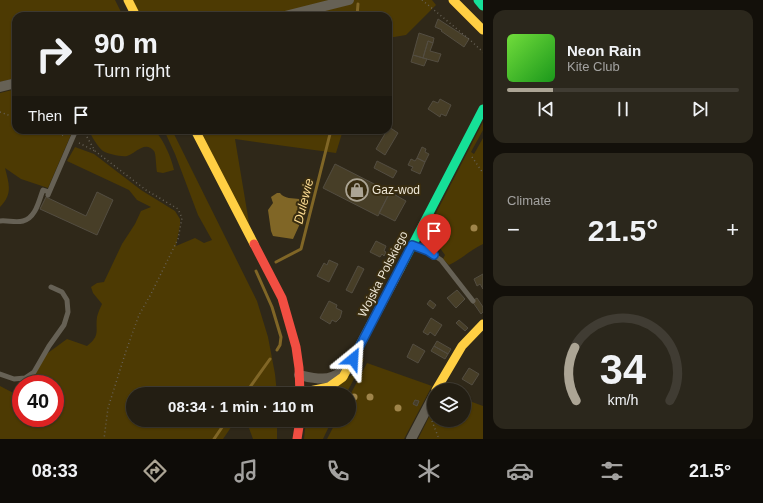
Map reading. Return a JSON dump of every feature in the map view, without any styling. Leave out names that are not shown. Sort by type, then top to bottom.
[{"type":"main road","points":[[128,0],[134,12]]},
{"type":"main road","points":[[454,0],[483,30]]},
{"type":"main road","points":[[478,0],[483,6]]},
{"type":"main road","name":"Wojska Polskiego","points":[[328,387],[336,384],[344,377],[350,367],[483,109]]},
{"type":"main road","name":"Wojska Polskiego","points":[[197,134],[282,298],[296,347],[300,387]]},
{"type":"main road","points":[[440,383],[450,363],[461,347],[483,324]]},
{"type":"main road","points":[[297,439],[299,427]]},
{"type":"street","points":[[301,12],[349,0]]},
{"type":"street","points":[[0,87],[12,84]]},
{"type":"street","points":[[299,375],[321,380],[335,377],[350,367]]},
{"type":"street","points":[[411,439],[427,408]]},
{"type":"lane","points":[[0,220],[23,221],[35,212],[43,190],[48,194],[74,134]]},
{"type":"lane","points":[[412,245],[428,251],[441,260],[473,300]]},
{"type":"lane","points":[[0,374],[14,379],[19,379],[25,378],[34,372],[49,346],[64,325],[68,312],[67,300],[62,292],[51,287]]},
{"type":"path","points":[[422,0],[469,38],[483,52]]},
{"type":"path","points":[[0,112],[12,116]]},
{"type":"path","points":[[85,134],[95,151],[146,190],[178,209],[182,218],[178,238],[152,294],[139,315],[126,351],[108,408],[104,439]]},
{"type":"path","points":[[464,146],[483,174]]},
{"type":"path","points":[[434,427],[439,439]]},
{"type":"shaded area","points":[[0,0],[115,0],[121,12],[12,12],[12,79],[0,82]]},
{"type":"shaded area","points":[[131,0],[432,0],[436,5],[406,35],[392,37],[392,12],[137,12]]},
{"type":"shaded area","points":[[12,90],[12,134],[71,134],[48,188],[21,179],[5,168],[9,189],[7,198],[0,207],[0,93]]},
{"type":"shaded area","points":[[483,122],[483,130],[471,152],[474,154],[483,138],[483,244],[449,265],[443,259],[445,255],[434,240],[429,249],[420,244]]},
{"type":"shaded area","points":[[157,134],[167,149],[174,170],[163,173],[157,172],[155,152],[151,148],[144,147],[127,156],[118,156],[103,151],[91,135]]},
{"type":"shaded area","points":[[166,134],[174,134],[257,301],[268,337],[276,387],[126,387],[126,427],[231,427],[223,439],[0,439],[0,386],[12,392],[12,427],[64,427],[64,375],[33,375],[41,358],[67,339],[87,346],[94,339],[96,336],[97,317],[102,304],[93,293],[91,287],[97,283],[104,282],[122,244],[135,224],[141,211],[151,207],[137,200],[129,190],[67,161],[75,147],[94,154],[141,190],[175,211],[180,219],[176,246],[195,238],[204,243],[212,240],[198,215]]},
{"type":"shaded area","points":[[199,134],[342,134],[336,153],[235,139],[251,235]]},
{"type":"shaded area","points":[[277,193],[280,193],[286,197],[299,199],[303,217],[293,239],[273,236],[271,231],[268,210],[273,203],[271,197]]},
{"type":"shaded area","points":[[362,357],[364,360],[350,387],[332,387],[352,375]]},
{"type":"shaded area","points":[[367,363],[427,384],[427,395],[404,439],[327,439],[333,427],[356,427],[356,387],[354,387]]},
{"type":"shaded area","points":[[471,402],[483,406],[483,439],[418,439],[427,421],[427,427],[471,427]]},
{"type":"shaded area","points":[[249,427],[277,427],[277,439],[253,439]]},
{"type":"shaded area","points":[[305,427],[329,427],[323,439],[304,439]]},
{"type":"building","points":[[438,19],[469,39],[464,47],[441,31],[442,30],[435,27]]},
{"type":"building","points":[[419,33],[434,38],[433,43],[428,41],[423,58],[413,55]]},
{"type":"building","points":[[428,41],[433,43],[430,51],[441,54],[438,62],[423,58]]},
{"type":"building","points":[[413,55],[427,59],[424,66],[411,62]]},
{"type":"building","points":[[440,99],[451,105],[446,116],[441,114],[440,117],[428,109],[433,101],[438,103]]},
{"type":"building","points":[[392,129],[398,133],[385,155],[376,149],[385,134],[392,134]]},
{"type":"building","points":[[422,147],[426,149],[425,152],[429,154],[425,162],[417,158]]},
{"type":"building","points":[[417,158],[425,162],[420,174],[411,170],[413,167],[408,165],[411,159],[415,161]]},
{"type":"building","points":[[377,161],[397,171],[393,178],[374,168]]},
{"type":"building","name":"Gaz-wod","points":[[335,164],[390,192],[378,216],[323,188]]},
{"type":"building","points":[[97,192],[113,200],[97,235],[40,209],[46,197],[86,216]]},
{"type":"building","points":[[390,192],[406,201],[395,221],[379,213]]},
{"type":"building","points":[[376,241],[386,246],[384,256],[382,254],[380,257],[370,252]]},
{"type":"building","points":[[329,260],[338,264],[329,282],[317,276],[324,263],[327,265]]},
{"type":"building","points":[[358,266],[364,269],[352,293],[346,290]]},
{"type":"building","points":[[483,274],[483,289],[480,284],[477,286],[474,279]]},
{"type":"building","points":[[457,290],[465,299],[456,308],[447,298]]},
{"type":"building","points":[[477,298],[483,307],[483,312],[481,314],[472,301]]},
{"type":"building","points":[[430,300],[436,305],[433,309],[427,304]]},
{"type":"building","points":[[329,301],[337,305],[336,308],[342,311],[340,318],[336,322],[332,320],[330,324],[320,318]]},
{"type":"building","points":[[431,318],[442,325],[435,336],[430,332],[428,335],[423,332]]},
{"type":"building","points":[[459,320],[468,328],[465,331],[456,323]]},
{"type":"building","points":[[437,341],[451,349],[448,354],[434,346]]},
{"type":"building","points":[[413,344],[425,351],[418,363],[407,357]]},
{"type":"building","points":[[434,346],[448,354],[445,359],[431,351]]},
{"type":"building","points":[[469,368],[479,374],[472,385],[471,383],[462,379]]},
{"type":"building","points":[[415,400],[419,401],[417,406],[413,404]]},
{"type":"waterway","name":"Dulewie","points":[[357,12],[358,4]]},
{"type":"waterway","name":"Dulewie","points":[[276,262],[301,249],[330,134]]},
{"type":"waterway","name":"Dulewie","points":[[256,271],[272,307],[281,337],[280,345],[277,350]]},
{"type":"waterway","name":"Dulewie","points":[[250,387],[270,359]]},
{"type":"waterway","name":"Dulewie","points":[[214,439],[222,427]]},
{"type":"traffic: fast","points":[[478,0],[483,6]]},
{"type":"traffic: fast","points":[[400,269],[483,109]]},
{"type":"traffic: slow","points":[[128,0],[134,12]]},
{"type":"traffic: slow","points":[[453,0],[483,30]]},
{"type":"traffic: slow","points":[[197,134],[254,244]]},
{"type":"traffic: slow","points":[[329,387],[343,377],[400,269]]},
{"type":"traffic: slow","points":[[440,383],[462,346],[483,324]]},
{"type":"traffic: jam","points":[[254,244],[282,298],[296,347],[300,387]]},
{"type":"traffic: jam","points":[[297,439],[299,427]]},
{"type":"place","name":"Gaz-wod","points":[[357,190]]},
{"type":"route","points":[[353,359],[412,245],[434,255]]}]
